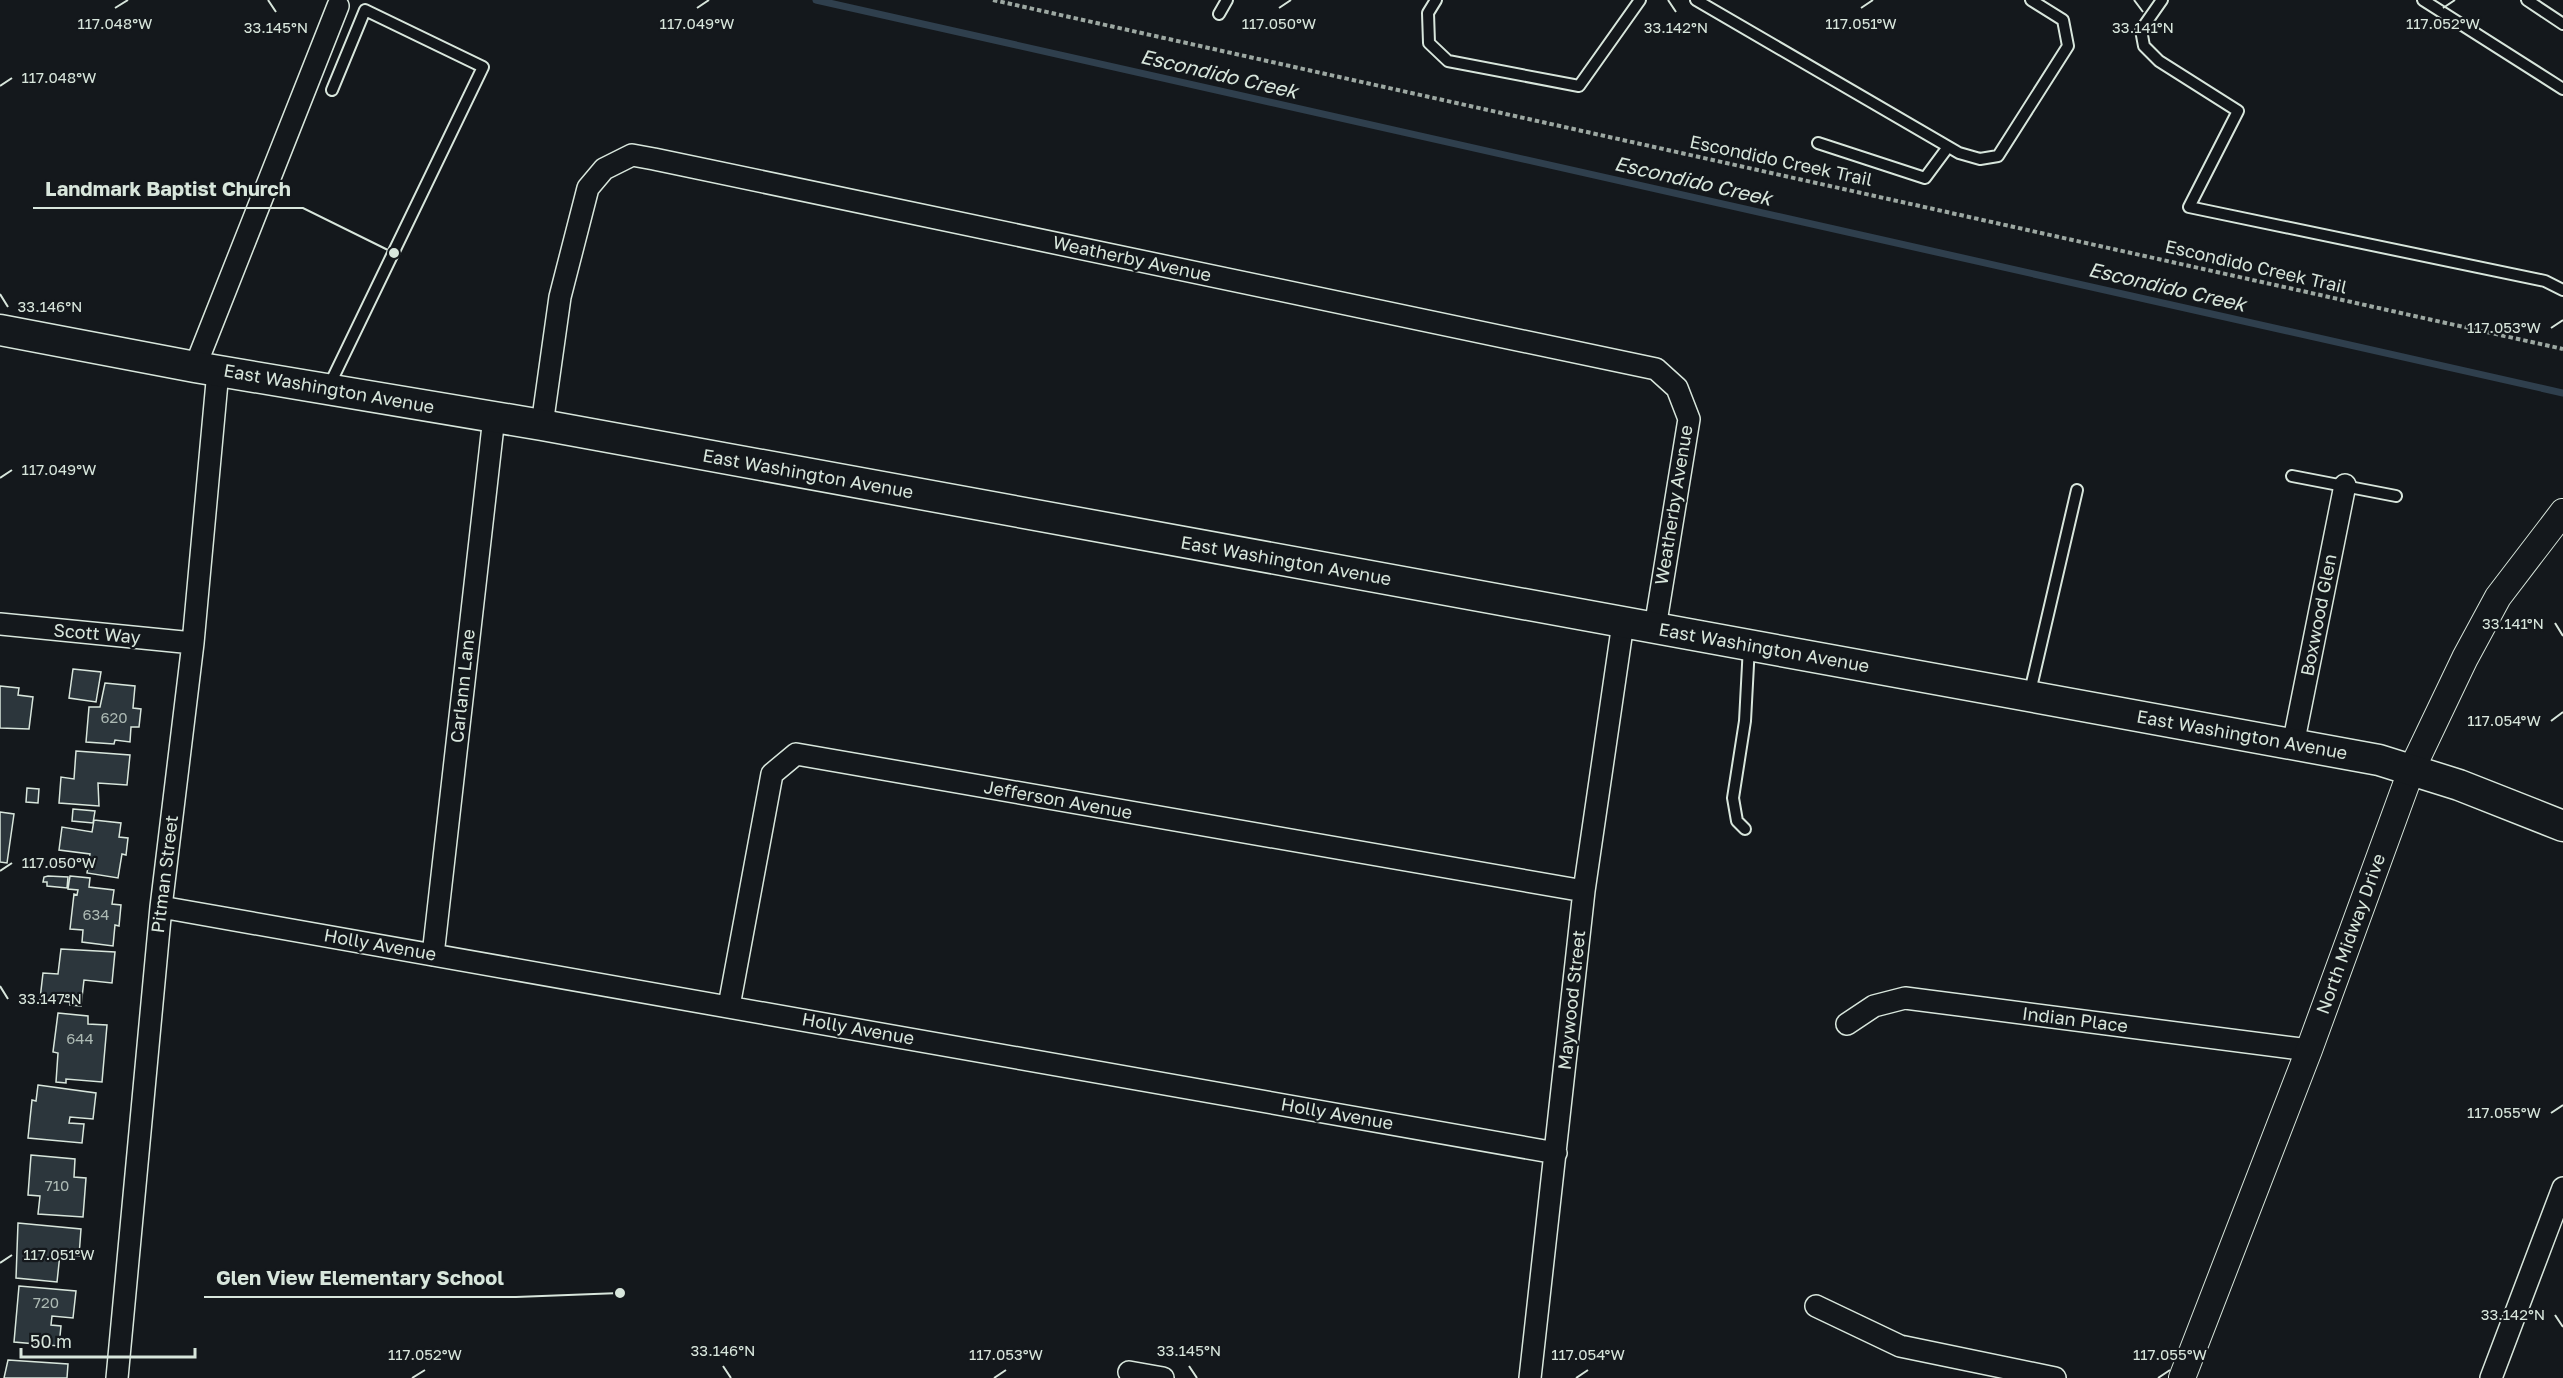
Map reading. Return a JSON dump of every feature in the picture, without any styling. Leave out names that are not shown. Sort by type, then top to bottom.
[{"type":"main road","name":"East Washington Avenue","points":[[0,330],[206,369],[542,425],[2379,760],[2463,786],[2563,826]]},
{"type":"street","name":"Pitman Street","points":[[117,1378],[161,908],[194,643],[206,369],[338,6]]},
{"type":"street","name":"Weatherby Avenue","points":[[542,425],[561,297],[588,188],[604,169],[632,155],[654,159],[1656,369],[1677,388],[1689,418],[1655,628]]},
{"type":"street","name":"Carlann Lane","points":[[433,955],[494,417]]},
{"type":"street","name":"Boxwood Glen","points":[[2293,745],[2344,486]]},
{"type":"street","name":"North Midway Drive","points":[[2182,1378],[2309,1050],[2411,771],[2465,658],[2498,597],[2563,512]]},
{"type":"street","name":"Maywood Street","points":[[1530,1378],[1584,891],[1623,623]]},
{"type":"street","name":"Scott Way","points":[[0,624],[194,643]]},
{"type":"street","name":"Jefferson Avenue","points":[[729,1006],[772,774],[796,754],[1584,891]]},
{"type":"street","name":"Holly Avenue","points":[[161,908],[1556,1152]]},
{"type":"street","name":"Indian Place","points":[[1847,1024],[1874,1006],[1905,998],[2309,1050]]},
{"type":"street","points":[[2491,1378],[2563,1188]]},
{"type":"street","points":[[1816,1306],[1900,1346],[2055,1378]]},
{"type":"street","points":[[1129,1372],[1163,1378]]},
{"type":"lane","points":[[1219,14],[1227,0]]},
{"type":"lane","points":[[1436,0],[1428,14],[1429,43],[1448,61],[1579,86],[1640,0]]},
{"type":"lane","points":[[1696,0],[1948,147],[1980,159],[1998,156],[2068,46],[2063,20],[2031,0]]},
{"type":"lane","points":[[2162,0],[2141,30],[2144,46],[2159,61],[2238,111],[2189,207],[2545,281],[2563,290]]},
{"type":"lane","points":[[2423,0],[2563,89]]},
{"type":"lane","points":[[2527,0],[2563,24]]},
{"type":"lane","points":[[327,388],[483,67],[365,10],[332,90]]},
{"type":"lane","points":[[1818,143],[1925,178],[1948,147]]},
{"type":"lane","points":[[2292,476],[2396,496]]},
{"type":"lane","points":[[2029,696],[2077,490]]},
{"type":"lane","points":[[1745,829],[1737,821],[1734,798],[1745,721],[1749,645]]},
{"type":"path","name":"Escondido Creek Trail","points":[[993,0],[2563,349]]},
{"type":"building","points":[[73,669],[101,672],[96,702],[69,698]]},
{"type":"building","points":[[105,683],[135,686],[133,708],[141,709],[139,727],[131,727],[130,742],[115,740],[114,744],[86,742],[89,707],[100,707]]},
{"type":"building","points":[[0,686],[19,688],[18,695],[33,697],[29,729],[0,728]]},
{"type":"building","points":[[76,751],[130,755],[127,785],[98,783],[99,806],[59,803],[61,777],[74,779]]},
{"type":"building","points":[[27,788],[39,789],[38,803],[26,802]]},
{"type":"building","points":[[73,809],[95,811],[93,823],[72,821]]},
{"type":"building","points":[[0,812],[14,814],[7,863],[0,862]]},
{"type":"building","points":[[94,820],[121,823],[119,837],[128,838],[126,855],[122,854],[118,878],[87,873],[90,854],[59,850],[62,827],[92,832]]},
{"type":"building","points":[[70,876],[90,878],[89,887],[114,890],[112,904],[121,905],[119,926],[115,925],[113,946],[82,942],[83,930],[70,929],[74,894],[77,895],[78,890],[68,889]]},
{"type":"building","points":[[44,877],[68,877],[67,888],[47,886],[47,882],[43,882]]},
{"type":"building","points":[[61,949],[115,952],[112,983],[84,980],[81,1006],[70,1005],[70,1002],[40,999],[43,973],[58,974]]},
{"type":"building","points":[[58,1013],[88,1016],[88,1024],[107,1025],[102,1082],[66,1079],[66,1083],[56,1082],[58,1053],[53,1052]]},
{"type":"building","points":[[38,1085],[96,1093],[93,1119],[70,1117],[69,1123],[84,1124],[82,1143],[28,1138],[32,1100],[36,1101]]},
{"type":"building","points":[[31,1155],[75,1159],[74,1177],[86,1178],[83,1217],[38,1214],[40,1196],[28,1195]]},
{"type":"building","points":[[18,1223],[81,1229],[79,1256],[60,1254],[57,1282],[16,1278]]},
{"type":"building","points":[[19,1286],[76,1291],[73,1318],[52,1316],[51,1325],[61,1326],[59,1346],[14,1342]]},
{"type":"building","points":[[8,1360],[68,1364],[67,1378],[4,1378]]},
{"type":"waterway","name":"Escondido Creek","points":[[816,0],[2563,393]]},
{"type":"place","name":"Landmark Baptist Church","points":[[394,253]]},
{"type":"place","name":"Glen View Elementary School","points":[[620,1293]]}]
